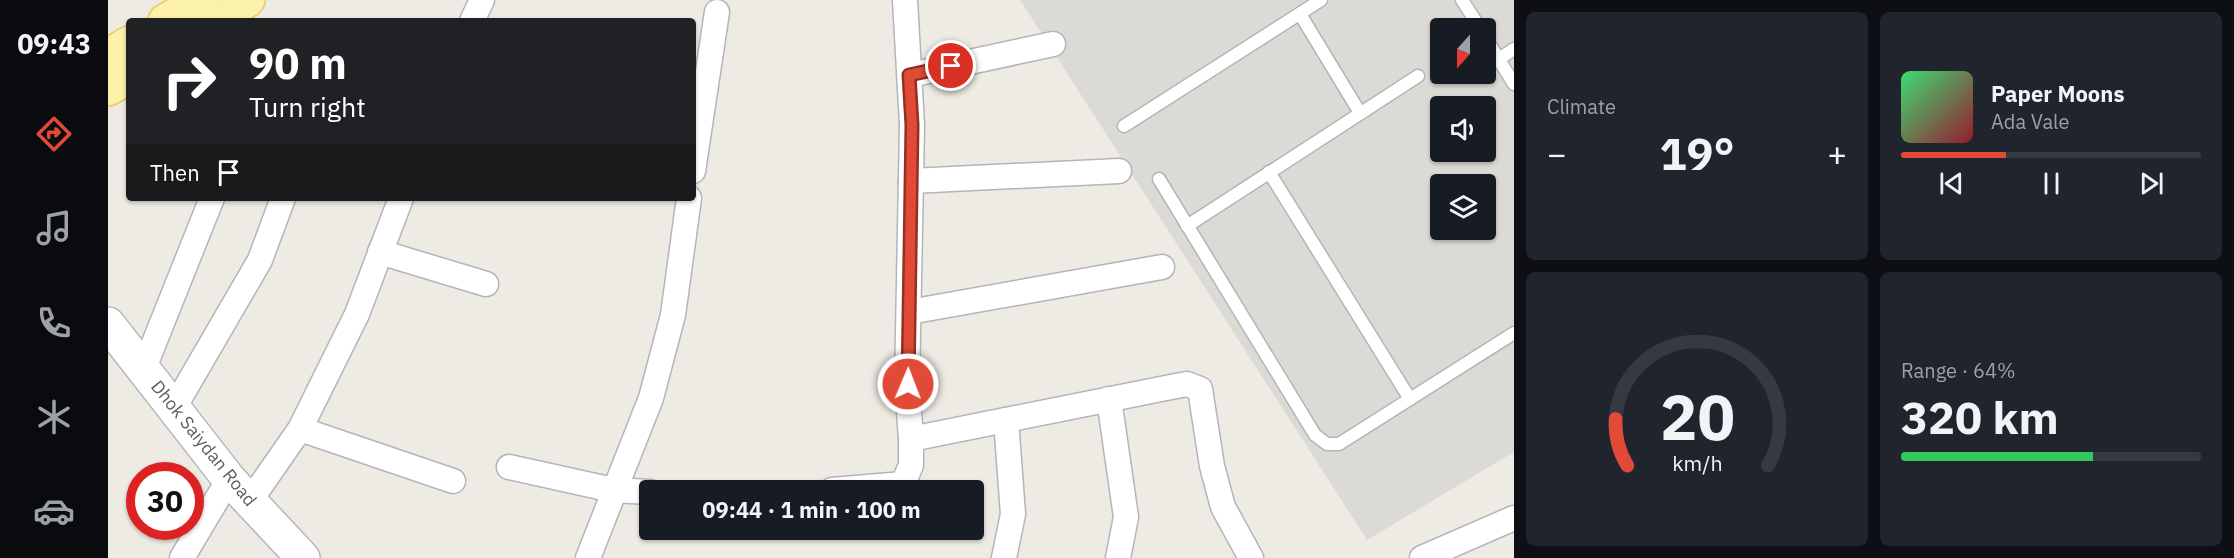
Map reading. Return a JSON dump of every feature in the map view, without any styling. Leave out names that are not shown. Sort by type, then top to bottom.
[{"type":"main road","points":[[170,18],[200,0]]},
{"type":"main road","points":[[221,18],[248,0]]},
{"type":"main road","points":[[108,56],[126,45]]},
{"type":"main road","points":[[108,89],[126,79]]},
{"type":"main road","name":"Dhok Saiydan Road","points":[[108,324],[240,490],[303,558]]},
{"type":"street","points":[[473,18],[482,0]]},
{"type":"street","points":[[905,0],[912,125],[908,384],[911,465],[905,480]]},
{"type":"street","points":[[696,151],[717,12]]},
{"type":"street","points":[[909,75],[1053,44]]},
{"type":"street","points":[[911,181],[1119,171]]},
{"type":"street","points":[[144,368],[211,201]]},
{"type":"street","points":[[174,408],[260,260],[282,201]]},
{"type":"street","points":[[182,558],[240,490],[300,429],[357,314],[400,201]]},
{"type":"street","points":[[588,558],[651,398],[674,315],[689,201]]},
{"type":"street","points":[[380,252],[486,284]]},
{"type":"street","points":[[909,312],[1162,267]]},
{"type":"street","points":[[911,439],[1187,384],[1200,389],[1212,466],[1223,507],[1251,558]]},
{"type":"street","points":[[1109,399],[1126,517],[1118,558]]},
{"type":"street","points":[[1004,558],[1012,514],[1006,420]]},
{"type":"street","points":[[300,429],[453,481]]},
{"type":"street","points":[[509,467],[614,490],[639,491]]},
{"type":"street","points":[[1422,558],[1514,518]]},
{"type":"lane","points":[[1124,126],[1321,0]]},
{"type":"lane","points":[[1462,0],[1474,18]]},
{"type":"lane","points":[[1300,14],[1360,113]]},
{"type":"lane","points":[[1499,59],[1514,49]]},
{"type":"lane","points":[[1496,54],[1514,84]]},
{"type":"lane","points":[[1187,226],[1418,76]]},
{"type":"lane","points":[[1269,172],[1410,399]]},
{"type":"lane","points":[[1159,179],[1315,435],[1327,444],[1339,444],[1514,333]]},
{"type":"shaded area","points":[[1020,0],[1514,0],[1514,452],[1367,540]]},
{"type":"route","points":[[908,384],[912,125],[909,75],[951,66]]}]
